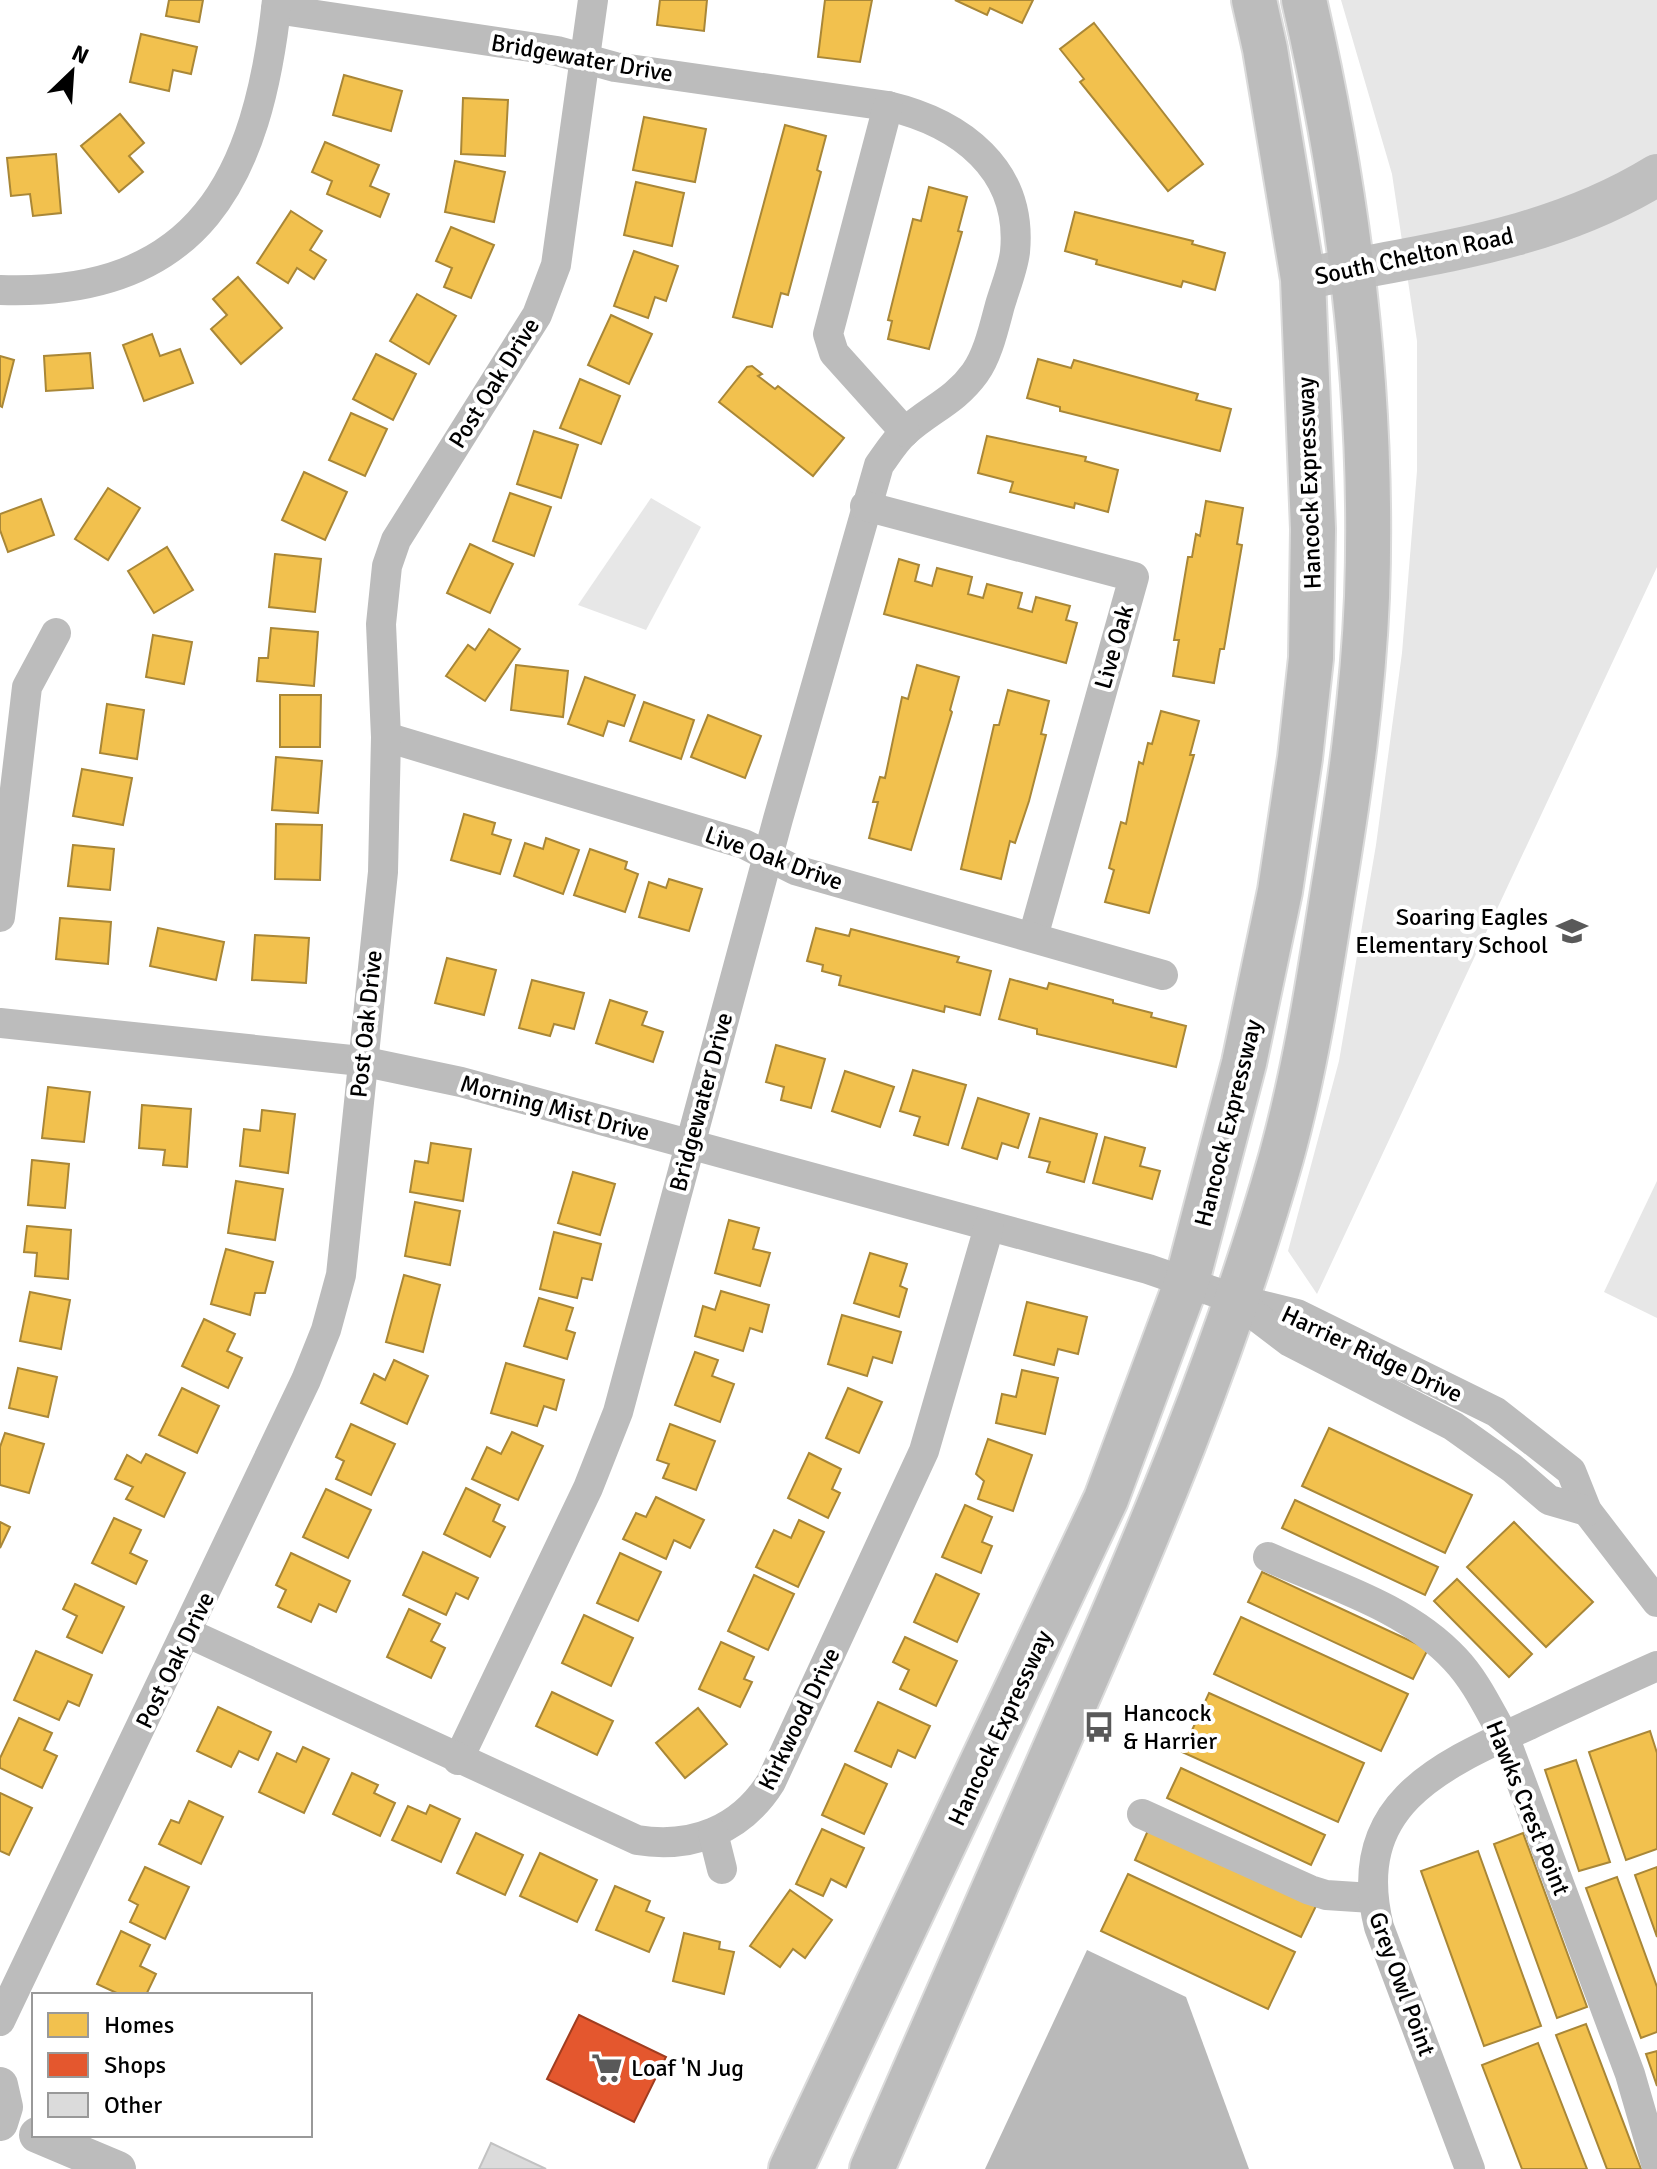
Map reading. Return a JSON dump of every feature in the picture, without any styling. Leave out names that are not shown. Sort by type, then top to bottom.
[{"type":"main road","name":"Hancock Expressway","points":[[805,2159],[1106,1499],[1187,1281],[1244,1063],[1280,891],[1310,672],[1313,529],[1303,279],[1268,63],[1254,0]]},
{"type":"main road","points":[[872,2169],[1148,1540],[1235,1299],[1281,1158],[1300,1080],[1352,774],[1367,598],[1365,435],[1352,269],[1304,0]]},
{"type":"main road","name":"South Chelton Road","points":[[1303,279],[1500,242],[1622,196],[1657,175]]},
{"type":"street","name":"Post Oak Drive","points":[[0,2021],[188,1633],[326,1330],[341,1275],[383,872],[386,737],[381,624],[387,566],[396,540],[537,315],[549,289],[556,265],[593,0]]},
{"type":"street","name":"Bridgewater Drive","points":[[276,4],[615,67],[925,114],[959,132],[986,157],[1013,217],[1015,252],[978,369],[958,395],[905,432],[879,465],[769,854],[618,1412],[588,1488],[458,1760]]},
{"type":"street","points":[[0,290],[81,286],[129,271],[176,246],[209,212],[233,180],[252,129],[276,4]]},
{"type":"street","points":[[888,106],[828,334],[834,353],[905,432]]},
{"type":"street","name":"Live Oak","points":[[865,506],[1134,577],[1033,937]]},
{"type":"street","points":[[0,917],[27,687],[56,633]]},
{"type":"street","name":"Live Oak Drive","points":[[386,737],[769,854],[795,870],[1163,975]]},
{"type":"street","name":"Morning Mist Drive","points":[[0,1023],[361,1061],[461,1082],[1187,1281],[1235,1299]]},
{"type":"street","name":"Kirkwood Drive","points":[[188,1633],[637,1840],[664,1845],[713,1833],[737,1821],[758,1802],[771,1782],[907,1492],[938,1407],[989,1227]]},
{"type":"street","name":"Harrier Ridge Drive","points":[[1235,1299],[1290,1342],[1453,1426],[1512,1468],[1549,1500],[1587,1511],[1657,1602]]},
{"type":"street","name":"Hawks Crest Point","points":[[1268,1557],[1391,1612],[1434,1639],[1464,1671],[1504,1736],[1630,2074],[1657,2167]]},
{"type":"street","name":"Grey Owl Point","points":[[1470,2169],[1379,1927],[1372,1898],[1378,1848],[1404,1799],[1446,1765],[1657,1666]]},
{"type":"street","points":[[1142,1814],[1310,1890],[1326,1895],[1372,1898]]},
{"type":"street","points":[[713,1833],[722,1869]]},
{"type":"street","points":[[51,2137],[118,2169]]},
{"type":"shaded area","points":[[1341,0],[1657,0],[1657,567],[1317,1294],[1288,1251],[1339,1061],[1376,845],[1402,653],[1417,471],[1417,341],[1392,174]]},
{"type":"shaded area","points":[[651,498],[701,527],[646,630],[578,605]]},
{"type":"shaded area","points":[[1657,1181],[1657,1318],[1604,1292]]},
{"type":"shaded area","points":[[1087,1950],[1186,1997],[1249,2169],[985,2169]]},
{"type":"building: Homes","points":[[169,0],[203,0],[199,22],[166,16]]},
{"type":"building: Homes","points":[[660,0],[707,0],[704,31],[657,25]]},
{"type":"building: Homes","points":[[825,0],[872,0],[860,62],[818,57]]},
{"type":"building: Homes","points":[[955,0],[1033,0],[1022,23],[990,8],[987,15]]},
{"type":"building: Homes","points":[[1094,23],[1203,164],[1168,191],[1080,82],[1084,79],[1060,49]]},
{"type":"building: Homes","points":[[141,34],[197,47],[191,74],[173,70],[169,91],[130,82]]},
{"type":"building: Homes","points":[[344,75],[402,91],[391,131],[333,115]]},
{"type":"building: Homes","points":[[463,98],[508,100],[505,156],[461,154]]},
{"type":"building: Homes","points":[[120,114],[144,143],[129,156],[143,172],[119,192],[81,146]]},
{"type":"building: Homes","points":[[644,117],[706,129],[695,182],[633,170]]},
{"type":"building: Homes","points":[[785,125],[826,136],[817,170],[821,172],[788,295],[781,293],[772,327],[733,317]]},
{"type":"building: Homes","points":[[325,142],[379,165],[370,186],[389,194],[380,217],[327,194],[332,181],[312,172]]},
{"type":"building: Homes","points":[[56,154],[61,213],[33,216],[30,194],[11,196],[7,158]]},
{"type":"building: Homes","points":[[455,161],[505,172],[494,222],[445,212]]},
{"type":"building: Homes","points":[[636,182],[684,193],[672,246],[624,235]]},
{"type":"building: Homes","points":[[929,187],[967,197],[958,231],[962,232],[929,349],[888,339],[892,321],[888,320],[913,219],[921,221]]},
{"type":"building: Homes","points":[[291,211],[322,231],[310,250],[326,260],[314,279],[297,268],[288,283],[257,263]]},
{"type":"building: Homes","points":[[1075,212],[1193,241],[1192,244],[1225,253],[1215,290],[1183,281],[1181,287],[1096,264],[1097,260],[1065,251]]},
{"type":"building: Homes","points":[[451,227],[494,245],[471,298],[444,287],[452,268],[436,261]]},
{"type":"building: Homes","points":[[634,251],[678,266],[666,301],[655,297],[648,318],[614,306]]},
{"type":"building: Homes","points":[[238,277],[282,328],[241,364],[211,329],[227,315],[213,299]]},
{"type":"building: Homes","points":[[417,294],[456,316],[429,364],[390,341]]},
{"type":"building: Homes","points":[[611,315],[652,334],[629,384],[588,365]]},
{"type":"building: Homes","points":[[152,334],[160,356],[180,349],[193,383],[144,401],[123,345]]},
{"type":"building: Homes","points":[[90,353],[93,388],[46,391],[44,356]]},
{"type":"building: Homes","points":[[376,354],[416,374],[393,420],[353,399]]},
{"type":"building: Homes","points":[[0,356],[14,360],[2,407],[0,406]]},
{"type":"building: Homes","points":[[1038,359],[1071,368],[1074,360],[1198,394],[1196,400],[1231,409],[1220,451],[1060,411],[1060,407],[1027,398]]},
{"type":"building: Homes","points":[[752,366],[762,374],[758,376],[775,389],[778,386],[844,438],[813,476],[719,402],[747,367]]},
{"type":"building: Homes","points":[[580,379],[620,396],[601,444],[560,428]]},
{"type":"building: Homes","points":[[351,413],[387,429],[365,476],[329,460]]},
{"type":"building: Homes","points":[[534,431],[578,445],[561,498],[517,484]]},
{"type":"building: Homes","points":[[987,436],[1086,457],[1085,461],[1118,470],[1108,512],[1075,503],[1074,508],[1010,492],[1013,482],[978,473]]},
{"type":"building: Homes","points":[[304,472],[347,492],[325,540],[282,520]]},
{"type":"building: Homes","points":[[108,488],[140,508],[108,560],[75,539]]},
{"type":"building: Homes","points":[[510,493],[551,507],[534,556],[493,541]]},
{"type":"building: Homes","points":[[41,499],[54,535],[8,552],[0,530],[0,514]]},
{"type":"building: Homes","points":[[1206,501],[1243,508],[1237,544],[1242,545],[1224,649],[1220,649],[1214,683],[1173,676],[1179,640],[1174,640],[1188,557],[1192,557],[1196,534],[1200,536]]},
{"type":"building: Homes","points":[[470,544],[513,564],[490,613],[447,593]]},
{"type":"building: Homes","points":[[167,547],[193,590],[154,613],[128,571]]},
{"type":"building: Homes","points":[[275,554],[321,559],[315,612],[269,607]]},
{"type":"building: Homes","points":[[899,559],[919,565],[915,581],[932,586],[937,568],[972,577],[968,594],[983,598],[987,584],[1022,593],[1018,608],[1032,612],[1036,597],[1070,606],[1066,620],[1077,623],[1066,663],[884,614]]},
{"type":"building: Homes","points":[[271,628],[318,632],[314,686],[257,681],[259,658],[268,658]]},
{"type":"building: Homes","points":[[489,629],[520,649],[485,701],[446,676],[468,645],[475,650]]},
{"type":"building: Homes","points":[[153,635],[192,642],[184,684],[146,677]]},
{"type":"building: Homes","points":[[516,665],[568,671],[563,717],[511,710]]},
{"type":"building: Homes","points":[[917,665],[959,677],[952,712],[911,850],[869,838],[878,802],[873,802],[880,777],[885,778],[902,697],[908,699]]},
{"type":"building: Homes","points":[[585,677],[635,695],[624,726],[608,721],[603,736],[568,724]]},
{"type":"building: Homes","points":[[1008,690],[1049,701],[1041,734],[1046,735],[1029,801],[1015,843],[1010,841],[1001,879],[961,869],[994,725],[999,725]]},
{"type":"building: Homes","points":[[280,695],[321,695],[320,747],[280,747]]},
{"type":"building: Homes","points":[[644,702],[694,720],[681,759],[630,741]]},
{"type":"building: Homes","points":[[107,704],[144,710],[137,759],[100,753]]},
{"type":"building: Homes","points":[[1161,711],[1199,721],[1190,755],[1194,755],[1149,913],[1105,902],[1114,870],[1109,868],[1121,822],[1126,824],[1139,762],[1143,764],[1148,743],[1152,744]]},
{"type":"building: Homes","points":[[708,715],[761,736],[745,778],[691,757]]},
{"type":"building: Homes","points":[[276,757],[322,761],[318,813],[272,810]]},
{"type":"building: Homes","points":[[82,769],[132,778],[123,825],[73,816]]},
{"type":"building: Homes","points":[[464,814],[495,823],[492,834],[511,840],[500,874],[451,860]]},
{"type":"building: Homes","points":[[276,824],[322,825],[320,880],[275,879]]},
{"type":"building: Homes","points":[[546,838],[579,850],[563,894],[514,876],[525,843],[543,849]]},
{"type":"building: Homes","points":[[73,845],[114,849],[110,890],[68,886]]},
{"type":"building: Homes","points":[[590,849],[627,862],[625,869],[638,874],[625,912],[574,895]]},
{"type":"building: Homes","points":[[669,879],[702,889],[689,931],[639,917],[649,882],[666,888]]},
{"type":"building: Homes","points":[[60,918],[111,922],[108,964],[56,959]]},
{"type":"building: Homes","points":[[158,928],[224,942],[216,980],[150,966]]},
{"type":"building: Homes","points":[[816,928],[849,936],[851,929],[959,957],[957,962],[991,971],[980,1015],[945,1006],[944,1012],[839,985],[841,976],[822,971],[823,965],[807,961]]},
{"type":"building: Homes","points":[[255,935],[309,938],[306,983],[252,980]]},
{"type":"building: Homes","points":[[447,958],[496,970],[484,1015],[435,1003]]},
{"type":"building: Homes","points":[[1010,979],[1047,989],[1049,983],[1113,1000],[1113,1003],[1152,1013],[1151,1017],[1186,1026],[1176,1067],[1037,1034],[1037,1029],[999,1019]]},
{"type":"building: Homes","points":[[532,980],[584,993],[574,1029],[554,1024],[550,1036],[519,1028]]},
{"type":"building: Homes","points":[[610,1000],[647,1012],[642,1025],[663,1032],[653,1062],[596,1043]]},
{"type":"building: Homes","points":[[776,1045],[825,1059],[811,1108],[781,1100],[784,1087],[766,1082]]},
{"type":"building: Homes","points":[[913,1070],[966,1085],[948,1145],[914,1135],[920,1117],[900,1111]]},
{"type":"building: Homes","points":[[845,1071],[894,1087],[880,1127],[832,1111]]},
{"type":"building: Homes","points":[[48,1087],[90,1092],[84,1142],[42,1138]]},
{"type":"building: Homes","points":[[978,1098],[1029,1114],[1018,1148],[1002,1143],[997,1159],[962,1148]]},
{"type":"building: Homes","points":[[142,1105],[191,1109],[187,1167],[163,1165],[165,1150],[139,1148]]},
{"type":"building: Homes","points":[[262,1110],[295,1114],[288,1173],[240,1166],[244,1129],[260,1131]]},
{"type":"building: Homes","points":[[1040,1118],[1097,1134],[1084,1182],[1047,1172],[1050,1162],[1029,1157]]},
{"type":"building: Homes","points":[[1105,1137],[1145,1148],[1140,1166],[1160,1171],[1152,1199],[1093,1183]]},
{"type":"building: Homes","points":[[431,1143],[471,1149],[463,1201],[410,1192],[415,1161],[428,1163]]},
{"type":"building: Homes","points":[[32,1160],[69,1164],[65,1208],[28,1205]]},
{"type":"building: Homes","points":[[573,1172],[615,1184],[600,1235],[558,1223]]},
{"type":"building: Homes","points":[[236,1181],[283,1189],[275,1240],[228,1233]]},
{"type":"building: Homes","points":[[415,1202],[460,1211],[450,1265],[405,1256]]},
{"type":"building: Homes","points":[[729,1220],[759,1228],[753,1249],[770,1253],[760,1286],[715,1273]]},
{"type":"building: Homes","points":[[27,1226],[71,1230],[68,1279],[35,1276],[37,1253],[24,1252]]},
{"type":"building: Homes","points":[[554,1232],[601,1244],[592,1280],[582,1278],[577,1298],[540,1289]]},
{"type":"building: Homes","points":[[226,1249],[273,1262],[265,1293],[255,1293],[250,1315],[211,1304]]},
{"type":"building: Homes","points":[[870,1253],[907,1264],[900,1286],[907,1289],[899,1317],[854,1303]]},
{"type":"building: Homes","points":[[404,1275],[440,1285],[423,1352],[386,1342]]},
{"type":"building: Homes","points":[[721,1291],[769,1305],[762,1332],[750,1328],[743,1351],[695,1336],[703,1306],[715,1310]]},
{"type":"building: Homes","points":[[30,1292],[70,1300],[61,1349],[20,1341]]},
{"type":"building: Homes","points":[[539,1298],[573,1308],[566,1330],[575,1333],[567,1359],[524,1346]]},
{"type":"building: Homes","points":[[1027,1302],[1087,1317],[1078,1354],[1058,1349],[1054,1365],[1014,1355]]},
{"type":"building: Homes","points":[[842,1315],[901,1332],[892,1363],[873,1357],[867,1376],[828,1364]]},
{"type":"building: Homes","points":[[204,1319],[235,1334],[227,1351],[242,1358],[228,1388],[182,1366]]},
{"type":"building: Homes","points":[[695,1352],[718,1360],[712,1376],[734,1384],[720,1422],[675,1405]]},
{"type":"building: Homes","points":[[394,1360],[428,1376],[407,1424],[361,1403],[374,1374],[385,1380]]},
{"type":"building: Homes","points":[[506,1363],[564,1380],[556,1410],[544,1406],[537,1426],[491,1413]]},
{"type":"building: Homes","points":[[18,1368],[57,1377],[48,1417],[9,1408]]},
{"type":"building: Homes","points":[[1022,1370],[1058,1378],[1045,1434],[996,1423],[1002,1394],[1016,1397]]},
{"type":"building: Homes","points":[[182,1388],[219,1406],[197,1453],[159,1435]]},
{"type":"building: Homes","points":[[848,1388],[882,1402],[859,1453],[826,1438]]},
{"type":"building: Homes","points":[[351,1424],[395,1444],[371,1495],[336,1479],[344,1461],[336,1457]]},
{"type":"building: Homes","points":[[670,1424],[715,1441],[696,1490],[663,1478],[669,1464],[657,1460]]},
{"type":"building: Homes","points":[[1329,1428],[1472,1495],[1445,1553],[1302,1486]]},
{"type":"building: Homes","points":[[512,1432],[543,1446],[518,1500],[472,1479],[487,1447],[501,1454]]},
{"type":"building: Homes","points":[[5,1433],[44,1444],[29,1493],[0,1485],[0,1447]]},
{"type":"building: Homes","points":[[988,1439],[1032,1455],[1013,1511],[978,1499],[984,1481],[976,1474]]},
{"type":"building: Homes","points":[[809,1453],[841,1469],[832,1489],[840,1493],[828,1518],[788,1498]]},
{"type":"building: Homes","points":[[146,1454],[185,1473],[164,1517],[126,1499],[133,1487],[115,1479],[127,1455],[141,1463]]},
{"type":"building: Homes","points":[[466,1488],[500,1505],[493,1521],[505,1527],[490,1557],[444,1534]]},
{"type":"building: Homes","points":[[326,1489],[371,1510],[348,1558],[303,1537]]},
{"type":"building: Homes","points":[[656,1497],[704,1520],[690,1548],[674,1540],[666,1559],[623,1539],[636,1513],[646,1517]]},
{"type":"building: Homes","points":[[1295,1500],[1438,1567],[1425,1595],[1282,1528]]},
{"type":"building: Homes","points":[[965,1505],[992,1517],[982,1542],[992,1546],[981,1573],[942,1557]]},
{"type":"building: Homes","points":[[114,1518],[141,1530],[130,1553],[147,1561],[136,1584],[92,1563]]},
{"type":"building: Homes","points":[[799,1520],[824,1532],[798,1587],[756,1567],[774,1530],[791,1538]]},
{"type":"building: Homes","points":[[0,1522],[10,1527],[0,1548]]},
{"type":"building: Homes","points":[[1514,1522],[1593,1602],[1546,1647],[1467,1567]]},
{"type":"building: Homes","points":[[423,1552],[478,1578],[468,1599],[456,1593],[446,1615],[403,1595]]},
{"type":"building: Homes","points":[[291,1553],[350,1581],[336,1612],[319,1604],[311,1622],[278,1607],[286,1590],[276,1585]]},
{"type":"building: Homes","points":[[620,1553],[661,1572],[638,1621],[597,1603]]},
{"type":"building: Homes","points":[[1262,1572],[1428,1649],[1413,1679],[1248,1602]]},
{"type":"building: Homes","points":[[936,1574],[979,1594],[957,1642],[914,1622]]},
{"type":"building: Homes","points":[[754,1575],[794,1594],[768,1650],[728,1631]]},
{"type":"building: Homes","points":[[1457,1579],[1532,1654],[1509,1677],[1434,1601]]},
{"type":"building: Homes","points":[[75,1584],[124,1607],[102,1653],[67,1637],[77,1616],[63,1609]]},
{"type":"building: Homes","points":[[409,1609],[440,1624],[431,1641],[445,1648],[431,1678],[387,1657]]},
{"type":"building: Homes","points":[[584,1615],[633,1638],[611,1686],[562,1663]]},
{"type":"building: Homes","points":[[1241,1617],[1408,1694],[1381,1751],[1214,1674]]},
{"type":"building: Homes","points":[[905,1637],[957,1661],[936,1706],[900,1689],[909,1670],[893,1662]]},
{"type":"building: Homes","points":[[721,1642],[754,1657],[744,1679],[752,1682],[740,1707],[699,1689]]},
{"type":"building: Homes","points":[[36,1651],[92,1675],[79,1706],[68,1701],[59,1720],[14,1700]]},
{"type":"building: Homes","points":[[552,1692],[613,1721],[597,1755],[536,1726]]},
{"type":"building: Homes","points":[[1209,1693],[1364,1763],[1338,1822],[1182,1752]]},
{"type":"building: Homes","points":[[878,1702],[930,1726],[915,1758],[898,1750],[891,1767],[855,1751]]},
{"type":"building: Homes","points":[[218,1707],[271,1732],[258,1760],[239,1751],[231,1767],[197,1751]]},
{"type":"building: Homes","points":[[698,1708],[727,1744],[685,1778],[656,1743]]},
{"type":"building: Homes","points":[[19,1718],[52,1733],[44,1750],[57,1756],[42,1788],[0,1768],[0,1758]]},
{"type":"building: Homes","points":[[1650,1731],[1657,1753],[1657,1849],[1626,1860],[1589,1752]]},
{"type":"building: Homes","points":[[303,1747],[329,1759],[304,1813],[259,1792],[277,1753],[296,1762]]},
{"type":"building: Homes","points":[[1576,1760],[1610,1862],[1579,1871],[1545,1770]]},
{"type":"building: Homes","points":[[845,1764],[887,1784],[864,1834],[822,1815]]},
{"type":"building: Homes","points":[[1181,1768],[1325,1835],[1311,1865],[1167,1798]]},
{"type":"building: Homes","points":[[352,1773],[378,1785],[374,1793],[395,1803],[380,1836],[333,1814]]},
{"type":"building: Homes","points":[[0,1793],[32,1808],[9,1855],[0,1851]]},
{"type":"building: Homes","points":[[189,1801],[223,1817],[201,1864],[159,1844],[171,1820],[179,1823]]},
{"type":"building: Homes","points":[[430,1805],[460,1819],[441,1862],[392,1840],[408,1806],[426,1814]]},
{"type":"building: Homes","points":[[1149,1828],[1316,1906],[1301,1937],[1135,1860]]},
{"type":"building: Homes","points":[[822,1829],[864,1848],[846,1887],[831,1879],[823,1896],[796,1884]]},
{"type":"building: Homes","points":[[476,1833],[523,1855],[505,1895],[457,1873]]},
{"type":"building: Homes","points":[[1523,1833],[1587,2007],[1557,2018],[1494,1844]]},
{"type":"building: Homes","points":[[1478,1851],[1541,2026],[1484,2046],[1421,1871]]},
{"type":"building: Homes","points":[[540,1853],[597,1880],[577,1922],[520,1896]]},
{"type":"building: Homes","points":[[145,1867],[189,1887],[165,1939],[130,1922],[138,1905],[129,1900]]},
{"type":"building: Homes","points":[[1657,1867],[1657,1937],[1635,1875]]},
{"type":"building: Homes","points":[[1128,1874],[1295,1952],[1268,2009],[1101,1931]]},
{"type":"building: Homes","points":[[1617,1877],[1657,1987],[1657,2032],[1641,2038],[1586,1888]]},
{"type":"building: Homes","points":[[615,1886],[650,1901],[646,1911],[664,1918],[649,1952],[596,1930]]},
{"type":"building: Homes","points":[[790,1890],[832,1920],[805,1958],[793,1949],[780,1967],[750,1946]]},
{"type":"building: Homes","points":[[121,1931],[150,1945],[140,1966],[156,1974],[147,1993],[117,1993],[97,1984]]},
{"type":"building: Homes","points":[[684,1933],[720,1942],[719,1949],[734,1952],[724,1994],[673,1981]]},
{"type":"building: Homes","points":[[1586,2024],[1641,2169],[1607,2169],[1556,2035]]},
{"type":"building: Homes","points":[[1538,2043],[1587,2169],[1522,2169],[1482,2065]]},
{"type":"building: Homes","points":[[1657,2051],[1657,2086],[1646,2054]]},
{"type":"building: Shops","name":"Loaf 'N Jug","points":[[579,2015],[666,2057],[634,2122],[547,2079]]},
{"type":"building: Other","points":[[491,2143],[546,2169],[479,2169]]},
{"type":"place","name":"Soaring Eagles Elementary School","points":[[1572,931]]},
{"type":"place","name":"Hancock & Harrier","points":[[1099,1727]]},
{"type":"place","name":"Loaf 'N Jug","points":[[607,2068]]}]
